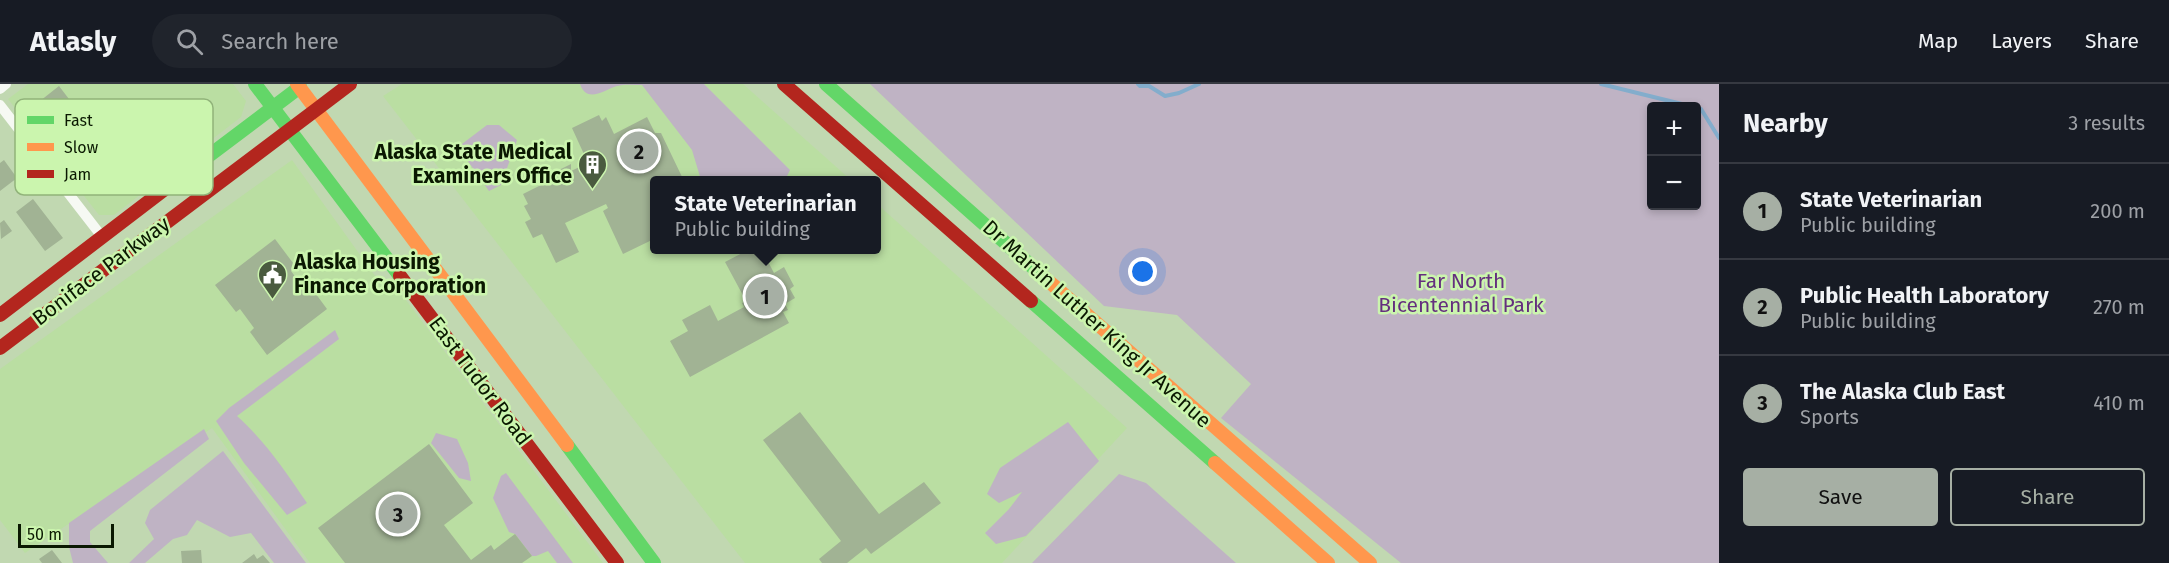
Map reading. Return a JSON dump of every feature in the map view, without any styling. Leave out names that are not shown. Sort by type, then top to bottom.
[{"type":"main road","name":"East Tudor Road","points":[[255,84],[617,563]]},
{"type":"main road","name":"Boniface Parkway","points":[[213,187],[350,84]]},
{"type":"main road","name":"Dr Martin Luther King Jr Avenue","points":[[784,84],[1328,563]]},
{"type":"main road","name":"Dr Martin Luther King Jr Avenue","points":[[826,84],[1181,399],[1370,563]]},
{"type":"main road","name":"East Tudor Road","points":[[300,85],[654,563]]},
{"type":"main road","name":"Boniface Parkway","points":[[213,154],[300,85]]},
{"type":"main road","name":"Boniface Parkway","points":[[0,315],[159,195]]},
{"type":"main road","name":"Boniface Parkway","points":[[0,348],[203,195]]},
{"type":"street","points":[[0,89],[6,84]]},
{"type":"street","points":[[0,105],[15,124]]},
{"type":"street","points":[[70,195],[103,238]]},
{"type":"shaded area","points":[[28,84],[233,84],[246,101],[241,117],[213,139],[213,99],[15,99],[15,108],[8,99]]},
{"type":"shaded area","points":[[402,84],[743,84],[846,176],[650,176],[650,254],[881,254],[881,207],[1127,428],[1002,563],[745,563],[383,96]]},
{"type":"shaded area","points":[[292,160],[386,291],[400,292],[603,563],[310,563],[212,428],[25,553],[0,520],[0,369]]},
{"type":"shaded area","points":[[83,195],[140,195],[114,215],[99,215]]},
{"type":"green space","points":[[580,84],[704,84],[790,170],[787,176],[700,176],[692,150],[642,85],[620,85],[596,94],[583,90]]},
{"type":"green space","name":"Far North Bicentennial Park","points":[[870,84],[1719,84],[1719,563],[1401,563],[1221,418],[1251,384],[1177,315],[1104,306]]},
{"type":"green space","points":[[487,125],[499,125],[517,140],[501,185],[489,191],[458,147]]},
{"type":"green space","points":[[335,330],[339,339],[237,416],[266,446],[307,503],[287,515],[244,463],[216,421],[229,408]]},
{"type":"green space","points":[[1068,422],[1099,461],[1026,536],[996,544],[985,533],[1022,492],[999,503],[987,494],[1000,468]]},
{"type":"green space","points":[[204,429],[209,439],[90,531],[90,542],[108,563],[73,563],[69,547],[69,523]]},
{"type":"green space","points":[[436,433],[457,439],[468,463],[471,481],[459,478],[431,443]]},
{"type":"green space","points":[[223,451],[306,563],[274,563],[251,533],[230,537],[197,520],[187,535],[173,539],[145,563],[129,563],[154,539],[145,523],[150,510]]},
{"type":"green space","points":[[506,473],[573,563],[557,563],[548,551],[532,556],[515,534],[509,532],[493,498],[501,476]]},
{"type":"green space","points":[[1119,474],[1146,483],[1236,563],[1032,563]]},
{"type":"building","points":[[59,86],[69,99],[43,99]]},
{"type":"building","name":"Alaska State Medical Examiners Office","points":[[599,115],[602,121],[606,117],[614,134],[647,117],[655,133],[661,133],[682,176],[650,176],[650,241],[623,254],[603,211],[608,208],[606,204],[565,223],[579,252],[556,263],[542,234],[533,238],[525,222],[531,219],[524,206],[528,204],[523,194],[541,185],[539,180],[571,164],[571,171],[588,163],[572,128]]},
{"type":"building","points":[[4,160],[15,175],[15,180],[0,191],[0,163]]},
{"type":"building","points":[[33,199],[63,238],[45,251],[16,212]]},
{"type":"building","points":[[4,220],[12,231],[1,239],[0,223]]},
{"type":"building","name":"Alaska Housing Finance Corporation","points":[[275,239],[296,267],[291,271],[305,290],[310,286],[327,309],[267,355],[250,332],[254,328],[240,309],[236,312],[215,285]]},
{"type":"building","points":[[740,254],[764,254],[774,273],[784,267],[794,286],[790,289],[795,298],[785,304],[788,310],[783,312],[789,323],[690,377],[670,341],[688,331],[682,320],[710,305],[718,321],[744,307],[742,303],[746,301],[725,262]]},
{"type":"building","points":[[800,412],[879,514],[924,482],[941,503],[871,554],[866,548],[847,563],[822,563],[819,559],[841,541],[763,440]]},
{"type":"building","points":[[429,444],[473,503],[444,525],[471,560],[491,545],[494,550],[515,534],[532,556],[522,563],[345,563],[318,528]]},
{"type":"building","points":[[52,550],[62,563],[42,563],[39,559]]},
{"type":"building","points":[[201,550],[202,563],[182,563],[181,551]]},
{"type":"building","points":[[254,554],[257,559],[263,555],[270,563],[242,563]]},
{"type":"waterway","points":[[1138,84],[1149,86],[1165,96],[1179,93],[1199,84]]},
{"type":"waterway","points":[[1601,84],[1674,102]]},
{"type":"waterway","points":[[1701,109],[1719,138]]},
{"type":"traffic: fast","points":[[255,84],[400,276]]},
{"type":"traffic: fast","points":[[826,84],[1045,278]]},
{"type":"traffic: fast","points":[[213,153],[300,87]]},
{"type":"traffic: fast","points":[[1031,301],[1215,463]]},
{"type":"traffic: fast","points":[[567,445],[654,563]]},
{"type":"traffic: slow","points":[[297,84],[567,445]]},
{"type":"traffic: slow","points":[[1045,278],[1370,563]]},
{"type":"traffic: slow","points":[[1215,463],[1328,563]]},
{"type":"traffic: jam","points":[[317,109],[350,84]]},
{"type":"traffic: jam","points":[[784,84],[1031,301]]},
{"type":"traffic: jam","points":[[213,187],[317,109]]},
{"type":"traffic: jam","points":[[0,315],[157,195]]},
{"type":"traffic: jam","points":[[0,348],[203,195]]},
{"type":"traffic: jam","points":[[400,276],[617,563]]},
{"type":"place","name":"Public Health Laboratory","points":[[639,151]]},
{"type":"place","name":"Alaska State Medical Examiners Office","points":[[593,190]]},
{"type":"place","name":"State Veterinarian","points":[[765,296]]},
{"type":"place","name":"Alaska Housing Finance Corporation","points":[[273,300]]},
{"type":"place","name":"The Alaska Club East","points":[[398,514]]}]
